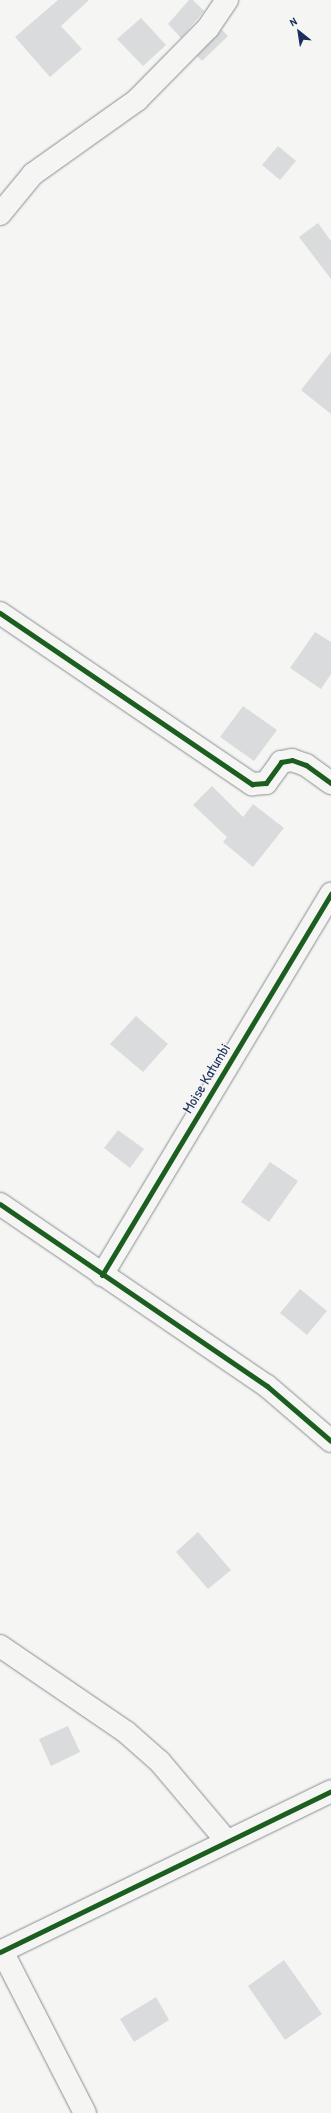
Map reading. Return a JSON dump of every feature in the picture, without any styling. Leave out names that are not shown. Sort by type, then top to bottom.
[{"type":"street","points":[[0,214],[33,174],[137,100],[208,28],[227,0]]},
{"type":"street","points":[[0,613],[252,784],[266,783],[281,762],[292,760],[306,765],[331,783]]},
{"type":"street","name":"Moise Katumbi","points":[[102,1275],[331,894]]},
{"type":"street","points":[[0,1204],[102,1275],[267,1386],[331,1441]]},
{"type":"street","points":[[0,1646],[82,1699],[126,1732],[160,1762],[226,1840]]},
{"type":"street","points":[[85,2113],[1,1952],[226,1840],[331,1791]]},
{"type":"building","points":[[58,0],[89,0],[61,26],[82,49],[50,77],[15,37]]},
{"type":"building","points":[[189,0],[193,0],[204,11],[181,38],[168,24]]},
{"type":"building","points":[[141,18],[166,45],[143,66],[117,39]]},
{"type":"building","points":[[222,30],[228,36],[202,61],[197,56]]},
{"type":"building","points":[[278,146],[296,161],[280,180],[262,165]]},
{"type":"building","points":[[318,223],[331,241],[331,279],[299,237]]},
{"type":"building","points":[[331,352],[331,414],[301,390]]},
{"type":"building","points":[[315,632],[331,642],[331,674],[321,689],[290,668]]},
{"type":"building","points":[[243,706],[277,730],[254,761],[220,737]]},
{"type":"building","points":[[212,786],[243,817],[253,804],[284,828],[253,867],[223,842],[227,837],[193,805]]},
{"type":"building","points":[[136,1016],[168,1044],[143,1072],[110,1044]]},
{"type":"building","points":[[118,1130],[144,1149],[130,1168],[104,1148]]},
{"type":"building","points":[[270,1162],[298,1181],[269,1222],[241,1202]]},
{"type":"building","points":[[300,1289],[327,1311],[307,1335],[280,1313]]},
{"type":"building","points":[[198,1532],[231,1570],[208,1589],[176,1552]]},
{"type":"building","points":[[68,1726],[80,1752],[51,1766],[39,1739]]},
{"type":"building","points":[[284,1960],[322,2014],[285,2040],[248,1986]]},
{"type":"building","points":[[156,1997],[169,2020],[134,2042],[120,2019]]},
{"type":"cycle path","points":[[0,613],[252,784],[266,783],[281,762],[292,760],[306,765],[331,783]]},
{"type":"cycle path","points":[[102,1275],[331,894]]},
{"type":"cycle path","points":[[0,1204],[267,1386],[331,1441]]},
{"type":"cycle path","points":[[0,1952],[331,1791]]}]
